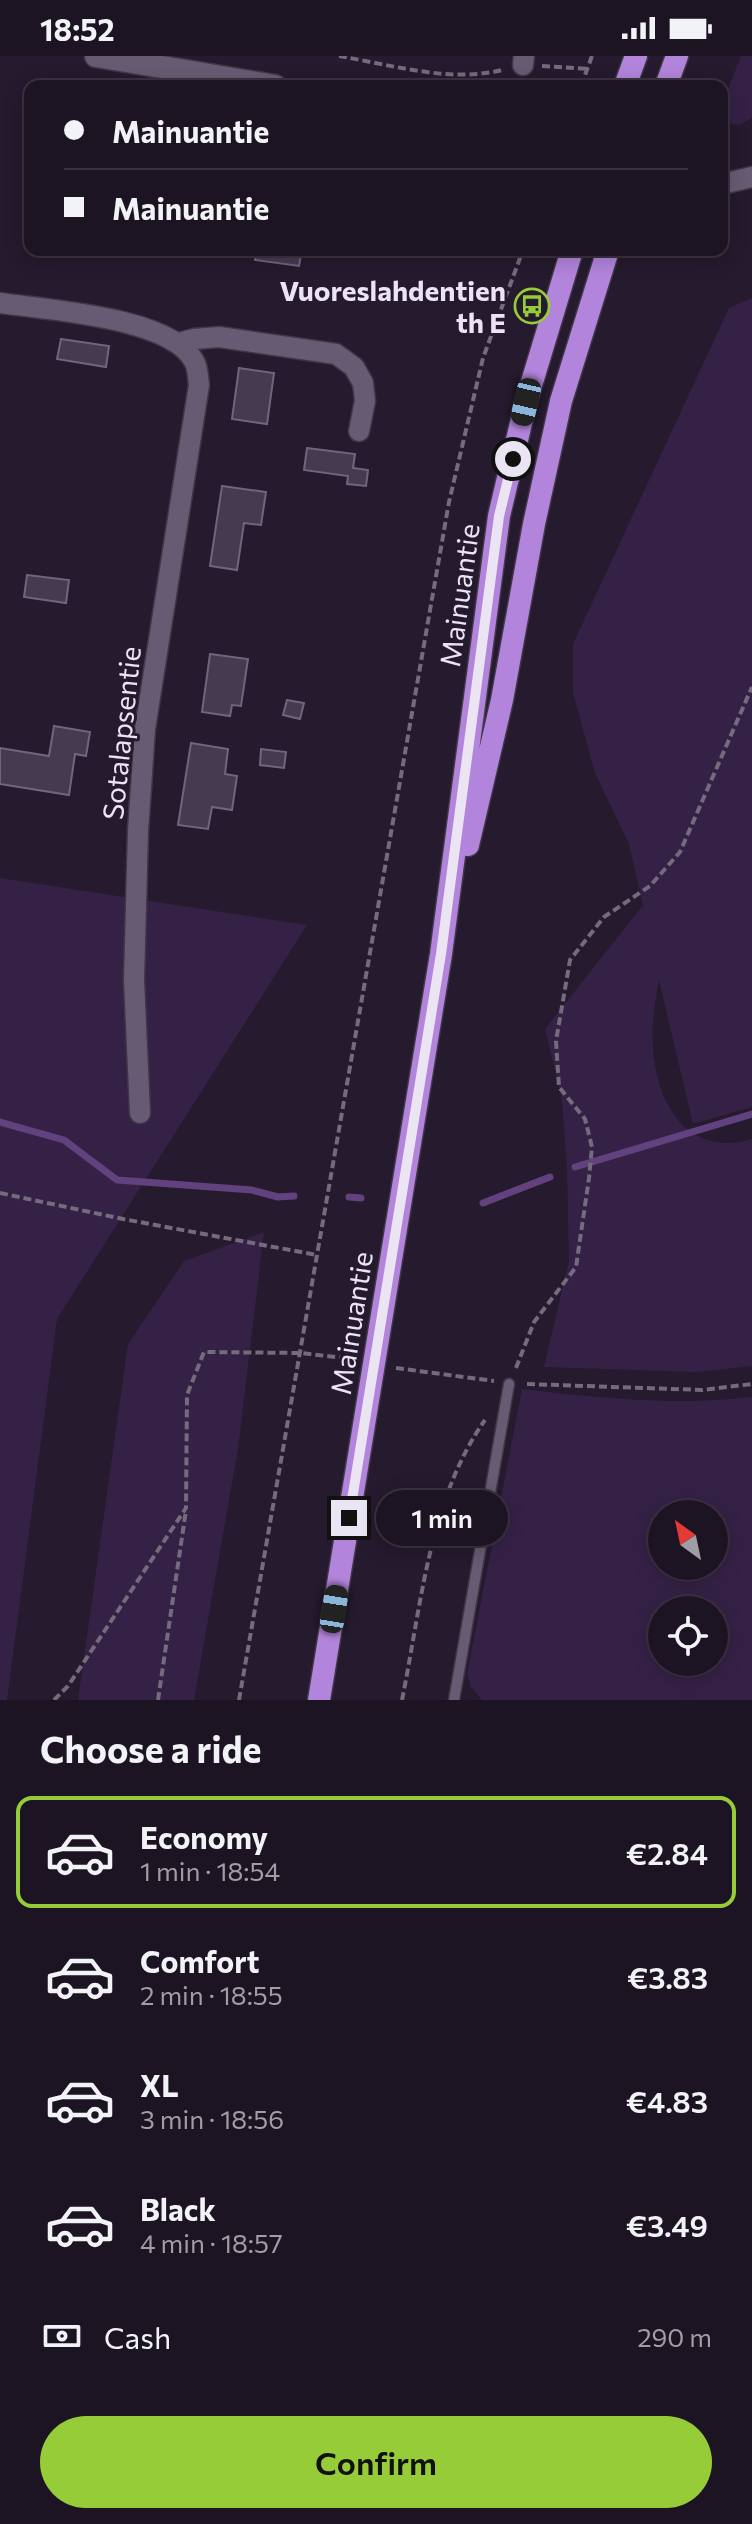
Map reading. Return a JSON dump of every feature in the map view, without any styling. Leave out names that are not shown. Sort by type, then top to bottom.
[{"type":"highway","points":[[627,80],[636,56]]},
{"type":"highway","points":[[668,80],[677,56]]},
{"type":"highway","name":"Mainuantie","points":[[319,1700],[441,954],[499,516],[526,402],[570,256]]},
{"type":"highway","name":"Mainuantie","points":[[441,954],[502,700],[534,524],[561,401],[606,256]]},
{"type":"street","points":[[96,56],[239,80]]},
{"type":"street","points":[[0,303],[156,330],[179,343],[219,337],[336,354],[354,367],[363,383],[365,401],[359,431]]},
{"type":"street","name":"Sotalapsentie","points":[[140,1113],[134,980],[138,831],[145,729],[199,385],[195,362],[179,343]]},
{"type":"lane","points":[[454,1700],[509,1384]]},
{"type":"path","points":[[339,56],[438,73],[479,76],[523,60],[588,69]]},
{"type":"path","points":[[583,80],[592,56]]},
{"type":"path","points":[[239,1700],[449,502],[483,358],[521,256]]},
{"type":"path","points":[[402,1700],[439,1522],[465,1448],[509,1384],[534,1322],[576,1267],[592,1147],[585,1119],[559,1087],[556,1041],[570,960],[604,917],[650,886],[680,852],[752,687]]},
{"type":"path","points":[[0,1193],[317,1255]]},
{"type":"path","points":[[158,1700],[186,1508],[187,1395],[204,1352],[301,1353],[353,1360]]},
{"type":"path","points":[[400,1369],[509,1384],[702,1390],[752,1384]]},
{"type":"path","points":[[54,1700],[68,1686],[186,1508]]},
{"type":"shaded area","points":[[741,56],[752,56],[752,118],[739,125],[728,123],[728,89]]},
{"type":"shaded area","points":[[752,298],[752,1107],[693,1124],[659,980],[653,1039],[655,1068],[661,1088],[680,1122],[710,1141],[729,1143],[752,1139],[752,1366],[697,1372],[544,1367],[569,1261],[562,1099],[545,1029],[643,905],[629,844],[595,773],[573,693],[573,644],[729,308]]},
{"type":"shaded area","points":[[0,878],[307,925],[57,1319],[7,1700],[0,1700]]},
{"type":"shaded area","points":[[264,1232],[238,1449],[194,1700],[78,1700],[128,1344],[184,1261]]},
{"type":"shaded area","points":[[522,1389],[666,1401],[752,1397],[752,1700],[482,1700],[471,1687],[467,1674]]},
{"type":"building","points":[[256,256],[301,256],[299,266],[255,260]]},
{"type":"building","points":[[61,339],[109,346],[106,367],[57,359]]},
{"type":"building","points":[[239,368],[274,373],[267,424],[232,419]]},
{"type":"building","points":[[307,448],[355,454],[353,468],[368,470],[366,486],[347,484],[348,476],[304,470]]},
{"type":"building","points":[[222,486],[266,492],[261,525],[244,523],[237,570],[210,566]]},
{"type":"building","points":[[27,575],[69,580],[66,603],[24,597]]},
{"type":"building","points":[[210,654],[248,659],[241,706],[232,705],[230,716],[202,712]]},
{"type":"building","points":[[287,700],[304,703],[300,719],[283,715]]},
{"type":"building","points":[[54,726],[90,732],[86,756],[75,754],[69,795],[0,784],[0,748],[49,756]]},
{"type":"building","points":[[191,743],[228,749],[225,774],[237,776],[232,810],[212,807],[208,829],[178,825]]},
{"type":"building","points":[[261,749],[286,752],[284,768],[260,765]]},
{"type":"waterway","points":[[575,1167],[752,1114]]},
{"type":"waterway","points":[[0,1122],[64,1140],[117,1180],[252,1190],[278,1197],[294,1196]]},
{"type":"waterway","points":[[483,1203],[550,1177]]},
{"type":"waterway","points":[[349,1197],[361,1198]]},
{"type":"place","name":"Vuoreslahdentien th E","points":[[532,306]]},
{"type":"route","points":[[349,1518],[441,954],[499,516],[513,459]]}]
